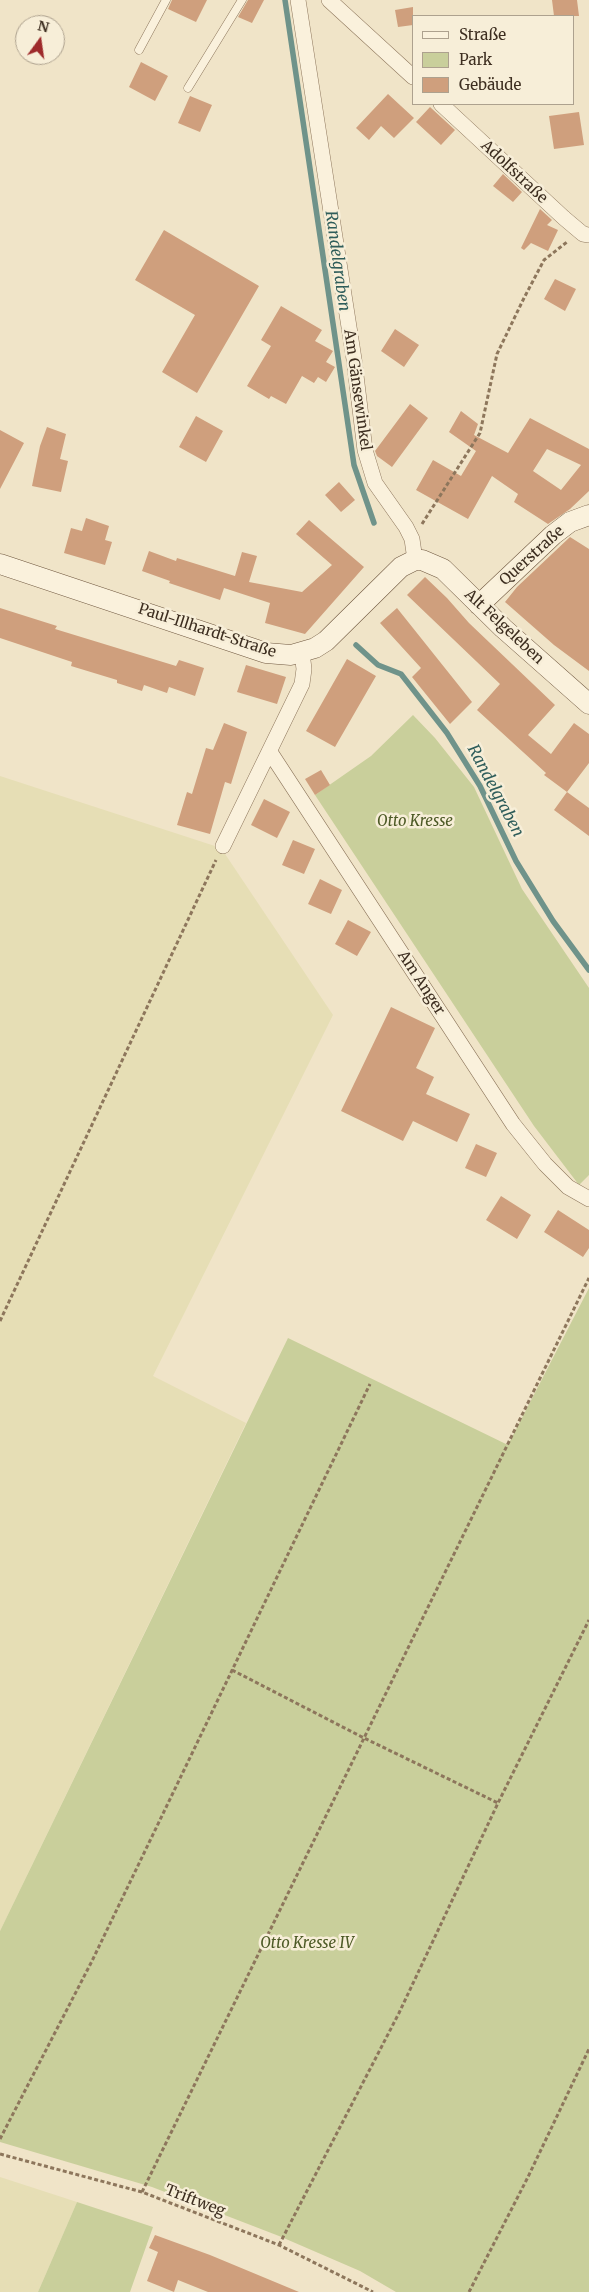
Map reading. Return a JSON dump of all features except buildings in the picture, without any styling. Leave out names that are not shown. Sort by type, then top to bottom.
[{"type":"street","name":"Am Gänsewinkel","points":[[298,0],[354,359],[365,450],[375,483],[406,527],[412,539],[415,560]]},
{"type":"street","points":[[329,0],[412,77]]},
{"type":"street","name":"Adolfstraße","points":[[442,105],[564,218],[583,234],[589,235]]},
{"type":"street","name":"Querstraße","points":[[479,605],[553,535],[570,522],[589,515]]},
{"type":"street","name":"Alt Felgeleben","points":[[415,560],[429,562],[443,569],[479,605],[589,704]]},
{"type":"street","name":"Paul-Illhardt-Straße","points":[[0,564],[266,653],[280,655],[302,653],[326,641],[392,574],[415,560]]},
{"type":"street","points":[[223,846],[302,684],[304,669],[302,653]]},
{"type":"street","name":"Am Anger","points":[[270,752],[513,1124],[544,1164],[568,1187],[589,1200]]},
{"type":"lane","points":[[139,50],[166,0]]},
{"type":"lane","points":[[188,88],[242,0]]},
{"type":"path","points":[[412,539],[480,434],[497,354],[544,260],[550,255]]},
{"type":"path","points":[[0,1321],[223,846]]},
{"type":"path","points":[[142,2192],[589,1278]]},
{"type":"path","points":[[0,2139],[92,1961],[370,1384]]},
{"type":"path","points":[[279,2245],[399,2013],[498,1803],[589,1620]]},
{"type":"path","points":[[232,1670],[364,1738],[498,1803]]},
{"type":"path","points":[[469,2292],[528,2177],[589,2049]]},
{"type":"path","name":"Triftweg","points":[[0,2154],[142,2192],[279,2245],[373,2292]]},
{"type":"shaded area","points":[[0,776],[221,848],[333,1015],[153,1376],[246,1423],[0,1931]]},
{"type":"shaded area","points":[[0,2177],[77,2202],[38,2292],[0,2292]]},
{"type":"green space","name":"Otto Kresse","points":[[413,715],[435,738],[474,787],[522,889],[589,988],[589,1175],[579,1185],[534,1126],[315,795],[371,756]]},
{"type":"green space","name":"Otto Kresse IV","points":[[589,1288],[589,2292],[396,2292],[360,2271],[279,2236],[152,2187],[0,2142],[0,1931],[288,1338],[508,1445]]},
{"type":"green space","points":[[77,2202],[153,2227],[130,2292],[38,2292]]},
{"type":"waterway","name":"Randelgraben","points":[[285,0],[354,465],[374,523]]},
{"type":"waterway","name":"Randelgraben","points":[[356,645],[378,665],[401,674],[447,733],[480,786],[516,861],[553,921],[589,970]]}]
